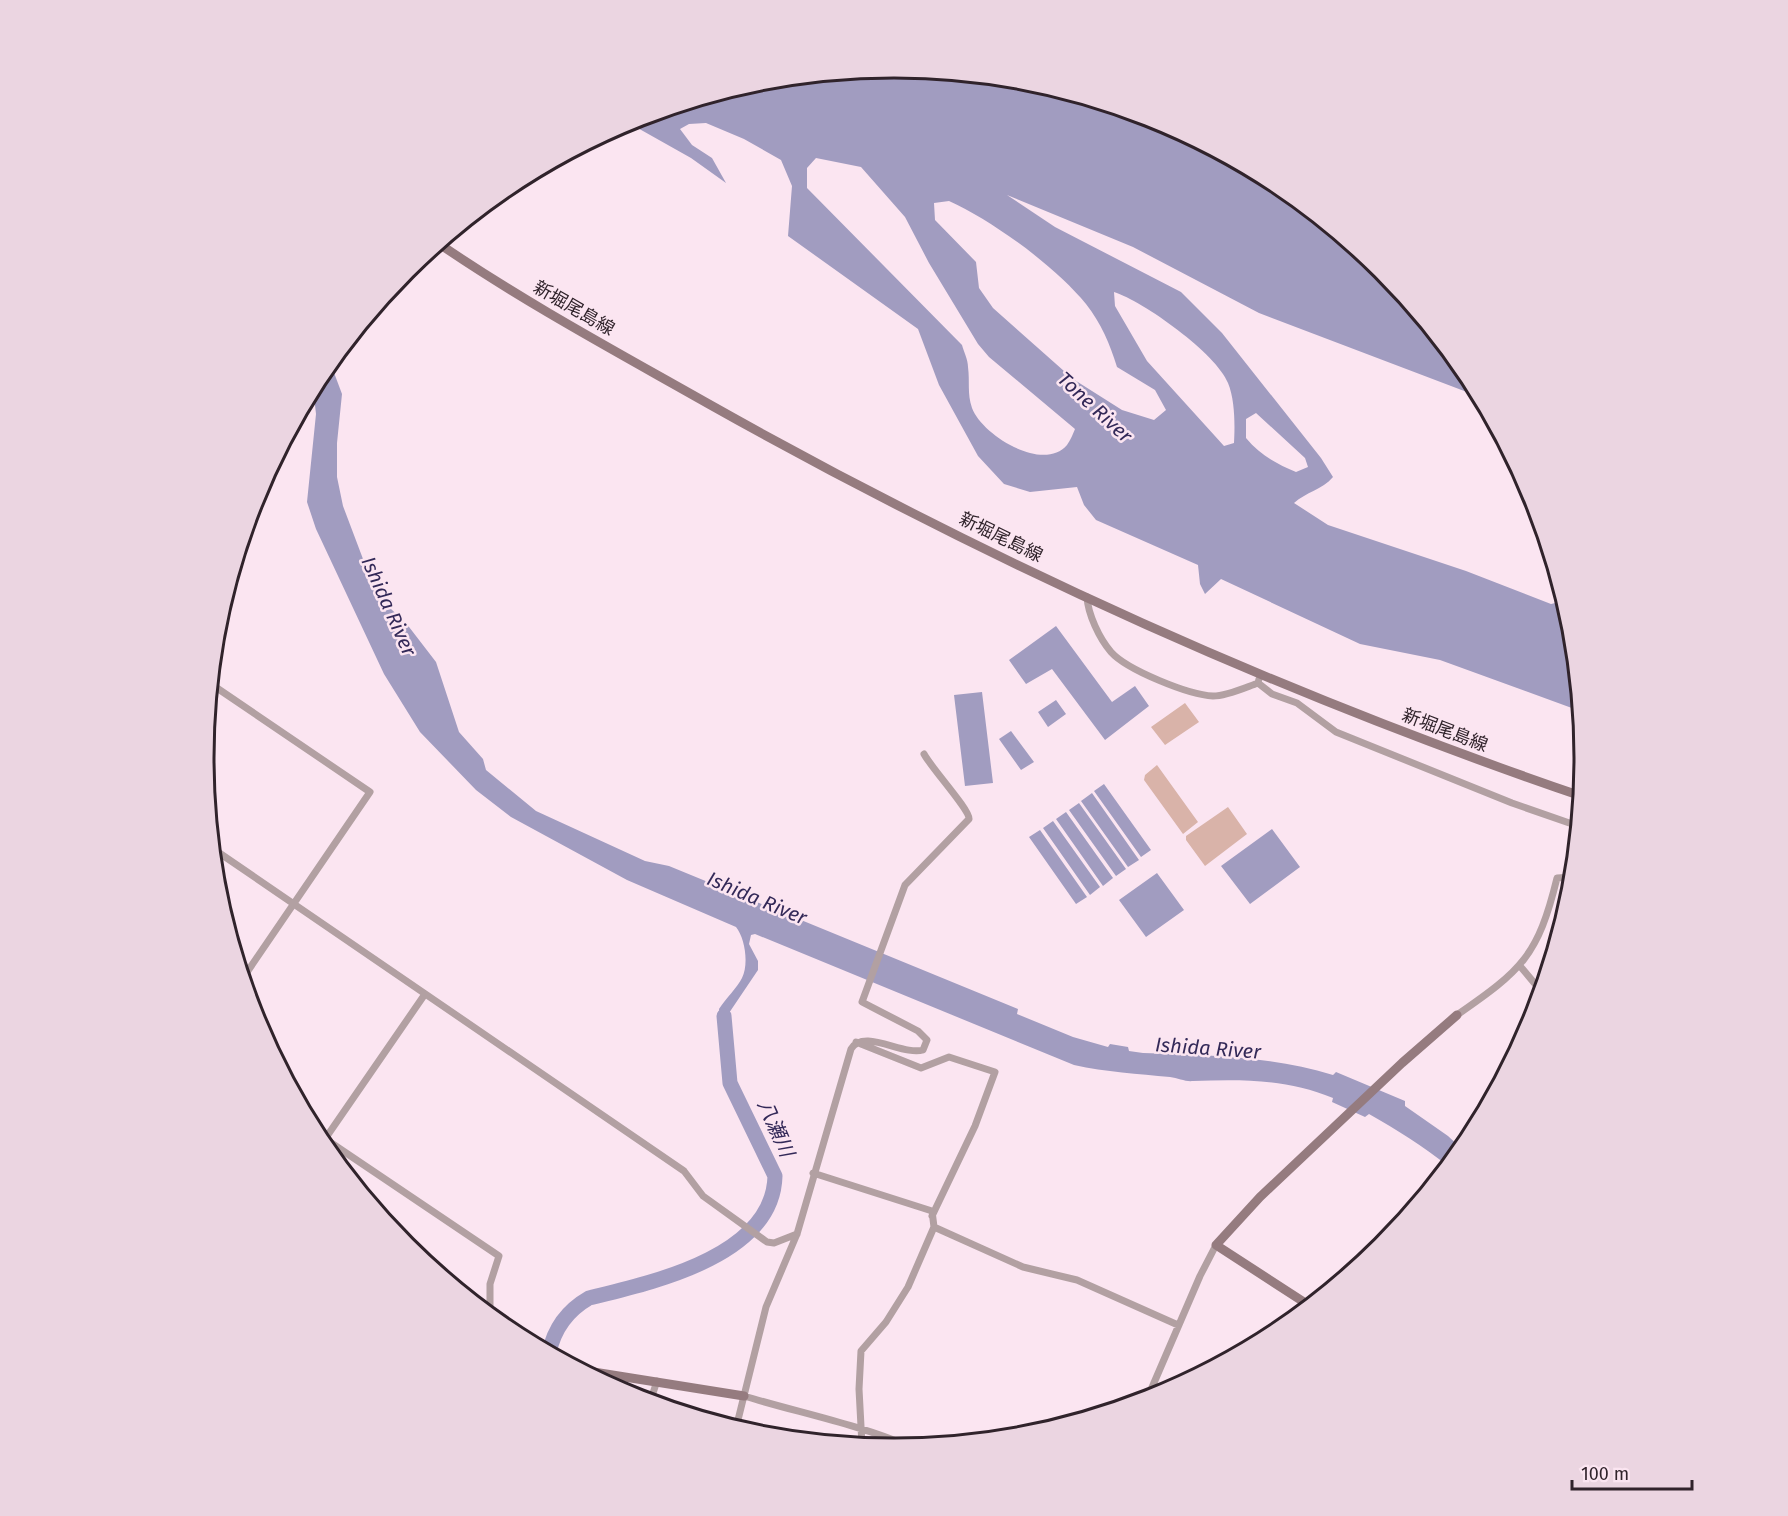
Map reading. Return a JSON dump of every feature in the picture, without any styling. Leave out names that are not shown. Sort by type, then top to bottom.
[{"type":"main road","name":"新堀尾島線","points":[[445,248],[540,308],[758,432],[924,519],[1259,679],[1573,793]]},
{"type":"main road","points":[[1302,1301],[1216,1245],[1254,1203],[1392,1072],[1457,1015]]},
{"type":"main road","points":[[606,1374],[744,1396]]},
{"type":"street","points":[[1087,597],[1089,611],[1111,652],[1147,673],[1197,694],[1215,696],[1259,679],[1272,694],[1297,703],[1336,732],[1488,794],[1571,823]]},
{"type":"street","points":[[218,689],[370,792],[248,971]]},
{"type":"street","points":[[738,1420],[770,1294],[797,1234],[851,1048],[856,1042],[873,1041],[913,1051],[923,1050],[927,1045],[927,1040],[918,1031],[863,1004],[865,992],[885,945],[905,885],[969,819],[968,810],[937,776],[924,754]]},
{"type":"street","points":[[221,854],[684,1171],[703,1196],[762,1238],[774,1243],[797,1234]]},
{"type":"street","points":[[1457,1015],[1491,991],[1520,966],[1539,939],[1557,878],[1563,878]]},
{"type":"street","points":[[1520,966],[1535,985]]},
{"type":"street","points":[[326,1131],[425,994]]},
{"type":"street","points":[[856,1042],[914,1067],[926,1068],[949,1057],[994,1072],[975,1126],[932,1216]]},
{"type":"street","points":[[339,1150],[499,1256],[490,1284],[490,1304]]},
{"type":"street","points":[[813,1173],[932,1211],[934,1227],[908,1287],[886,1322],[861,1351],[859,1389],[862,1437]]},
{"type":"street","points":[[934,1227],[1023,1267],[1077,1280],[1178,1326]]},
{"type":"street","points":[[1152,1387],[1216,1245]]},
{"type":"street","points":[[653,1393],[657,1381]]},
{"type":"street","points":[[744,1396],[813,1417],[861,1427],[888,1438]]},
{"type":"shaded area","points":[[1185,703],[1199,722],[1165,745],[1151,727]]},
{"type":"shaded area","points":[[1157,765],[1198,822],[1183,834],[1144,780],[1145,775]]},
{"type":"shaded area","points":[[1228,807],[1247,834],[1205,866],[1186,840],[1186,836]]},
{"type":"water","name":"Tone River","points":[[894,78],[938,79],[983,84],[1070,101],[1154,130],[1234,169],[1308,219],[1375,277],[1433,344],[1466,392],[1259,313],[1133,247],[1007,195],[1055,227],[1181,292],[1222,333],[1321,458],[1333,477],[1294,503],[1328,525],[1466,571],[1551,604],[1556,603],[1572,708],[1440,660],[1360,644],[1221,579],[1205,594],[1200,584],[1198,565],[1096,520],[1084,505],[1077,487],[1030,492],[1004,484],[978,456],[939,385],[918,329],[788,236],[792,186],[781,160],[744,139],[706,123],[689,124],[680,129],[692,145],[712,158],[726,183],[691,158],[638,128],[675,114],[761,91],[850,79]],"holes":[[[816,158],[861,167],[905,217],[929,263],[978,344],[989,357],[1075,429],[1067,445],[1056,453],[1043,455],[1029,453],[1000,439],[978,418],[970,403],[968,364],[962,345],[807,188],[807,168]],[[949,201],[1004,232],[1041,260],[1073,289],[1096,319],[1117,367],[1155,390],[1166,410],[1154,420],[1122,410],[1073,379],[993,308],[979,288],[976,262],[935,220],[934,203]],[[1114,292],[1127,297],[1178,330],[1210,358],[1221,371],[1232,397],[1234,443],[1224,446],[1147,361],[1115,306]],[[1256,413],[1305,458],[1308,467],[1296,472],[1262,454],[1251,444],[1246,438],[1246,419]]]},
{"type":"water","points":[[334,373],[342,394],[337,443],[337,477],[343,506],[377,596],[406,623],[436,662],[459,732],[483,759],[486,770],[536,811],[645,861],[669,866],[1018,1009],[1017,1014],[1073,1037],[1108,1047],[1110,1044],[1128,1047],[1129,1051],[1143,1053],[1262,1060],[1333,1075],[1336,1072],[1405,1101],[1405,1106],[1455,1142],[1441,1161],[1369,1114],[1365,1117],[1332,1102],[1333,1098],[1299,1087],[1247,1080],[1188,1081],[1074,1065],[755,934],[751,935],[749,944],[758,961],[758,970],[729,1013],[729,1026],[723,1044],[719,1009],[740,982],[746,959],[744,944],[736,927],[627,880],[511,817],[476,790],[420,732],[384,674],[316,529],[307,502],[316,414],[315,403]]},
{"type":"water","points":[[1056,626],[1112,702],[1135,686],[1149,706],[1105,740],[1052,669],[1026,684],[1009,660]]},
{"type":"water","points":[[982,692],[993,783],[965,786],[954,695]]},
{"type":"water","points":[[1056,700],[1066,714],[1048,727],[1038,712]]},
{"type":"water","points":[[1011,731],[1034,762],[1021,770],[999,739]]},
{"type":"water","points":[[1104,784],[1151,850],[1141,857],[1094,791]]},
{"type":"water","points":[[1092,793],[1139,860],[1128,867],[1081,801]]},
{"type":"water","points":[[1079,803],[1126,869],[1116,876],[1069,810]]},
{"type":"water","points":[[1066,812],[1113,878],[1103,886],[1056,819]]},
{"type":"water","points":[[1053,821],[1100,887],[1090,895],[1043,828]]},
{"type":"water","points":[[1272,829],[1300,867],[1250,904],[1221,866]]},
{"type":"water","points":[[1040,830],[1087,897],[1076,904],[1029,837]]},
{"type":"water","points":[[1157,873],[1184,910],[1146,937],[1119,900]]},
{"type":"waterway","name":"八瀬川","points":[[551,1345],[558,1328],[568,1314],[581,1303],[589,1298],[644,1284],[704,1262],[731,1246],[754,1227],[769,1204],[775,1176],[730,1083],[724,1016]]},
{"type":"water label","name":"Ishida River","points":[[389,606]]},
{"type":"water label","name":"Ishida River","points":[[757,898]]},
{"type":"water label","name":"Ishida River","points":[[1208,1048]]}]
